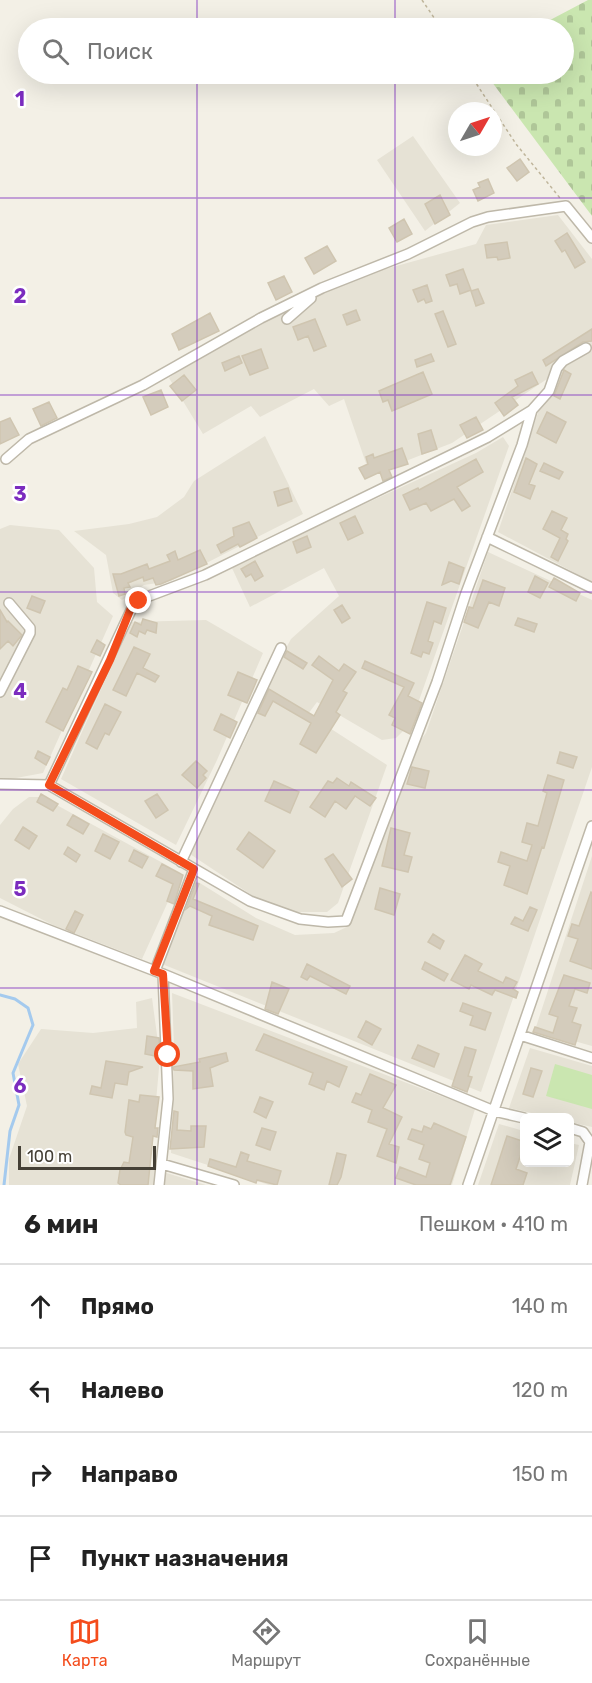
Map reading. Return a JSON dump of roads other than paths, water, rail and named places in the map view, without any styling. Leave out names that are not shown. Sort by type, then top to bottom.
[{"type":"street","points":[[6,459],[29,439],[143,385],[261,318],[322,288],[408,254],[472,222],[488,217],[566,206],[592,238]]},
{"type":"street","points":[[287,319],[322,288]]},
{"type":"street","points":[[49,785],[133,606],[144,598],[184,585],[449,458],[532,410],[549,391],[557,368],[563,361],[586,348]]},
{"type":"street","points":[[0,784],[49,785],[250,901],[300,919],[336,923],[346,921],[437,682],[487,537],[522,445],[532,410]]},
{"type":"street","points":[[487,537],[592,588]]},
{"type":"street","points":[[0,692],[30,633],[30,628],[9,603]]},
{"type":"street","points":[[181,862],[281,648]]},
{"type":"street","points":[[468,1185],[592,826]]},
{"type":"street","points":[[159,1185],[168,1066],[159,973],[194,869]]},
{"type":"street","points":[[0,911],[159,973],[494,1111],[520,1117]]},
{"type":"street","points":[[520,1035],[592,1058]]},
{"type":"street","points":[[574,1129],[582,1132],[590,1142],[582,1185]]},
{"type":"street","points":[[162,1164],[234,1185]]},
{"type":"waterway","points":[[0,995],[15,999],[28,1008],[33,1025],[13,1073],[19,1105],[10,1131],[4,1185]]}]
